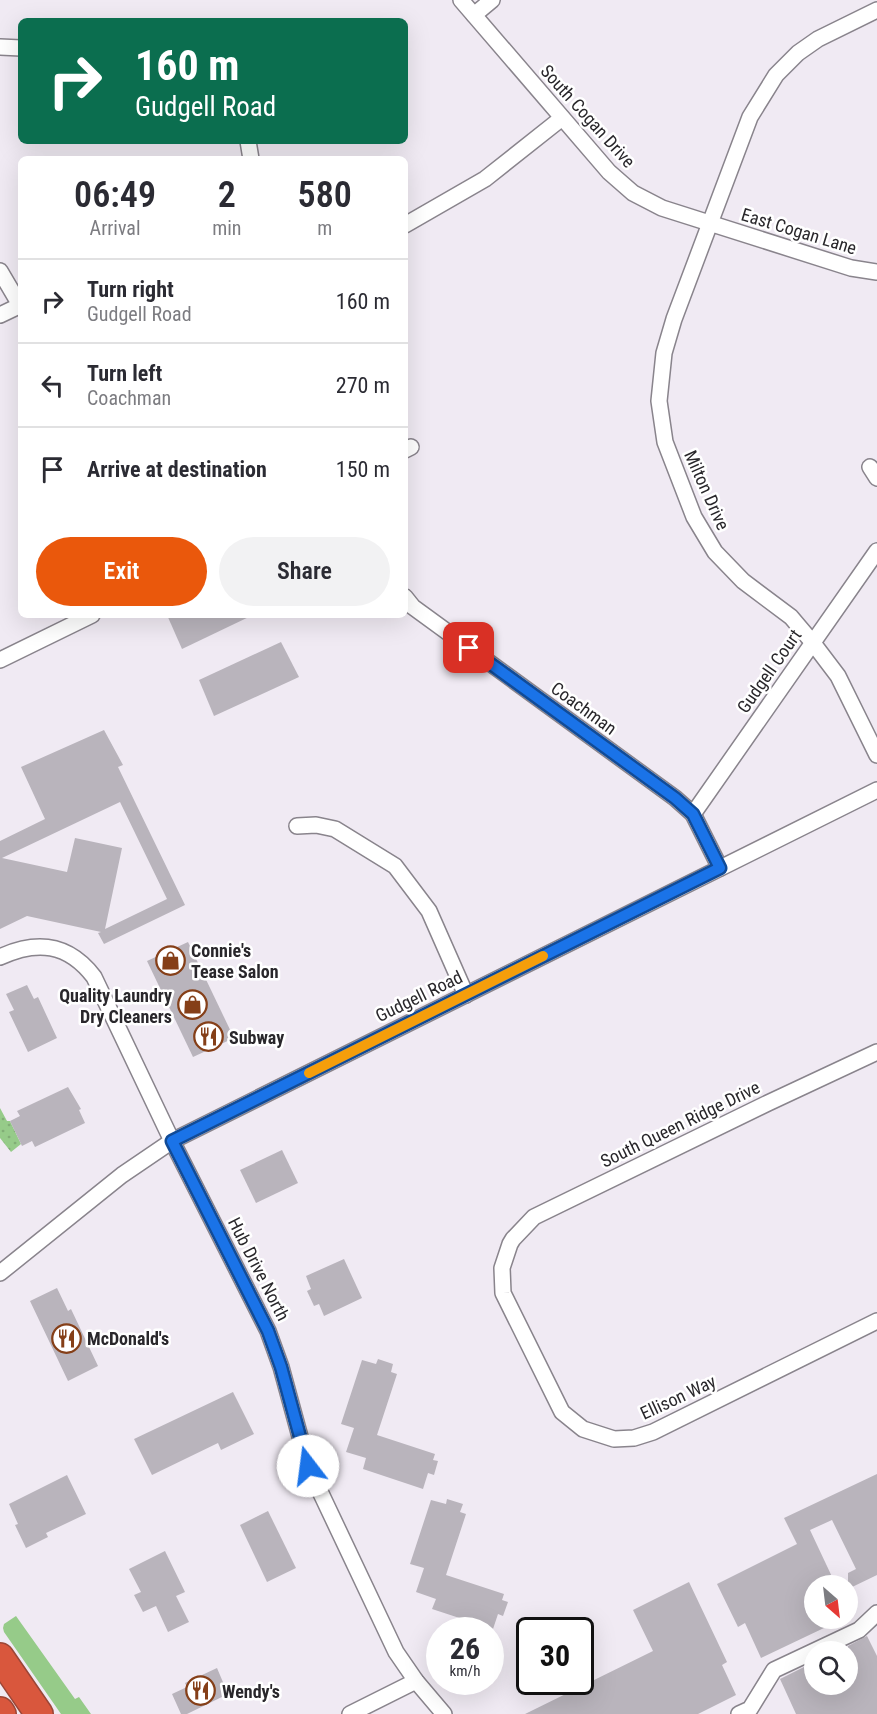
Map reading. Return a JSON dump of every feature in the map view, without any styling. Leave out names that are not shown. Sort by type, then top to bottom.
[{"type":"highway","points":[[0,1658],[39,1714]]},
{"type":"street","name":"South Cogan Drive","points":[[461,0],[609,172],[633,193],[662,208],[710,224]]},
{"type":"street","points":[[474,15],[492,0]]},
{"type":"street","name":"Milton Drive","points":[[877,10],[818,39],[798,53],[777,75],[750,117],[674,319],[664,353],[659,401],[665,442],[694,517],[715,552],[744,581],[791,617],[813,643],[838,676],[877,755]]},
{"type":"street","points":[[0,47],[18,48]]},
{"type":"street","points":[[408,223],[485,179],[562,118]]},
{"type":"street","name":"East Cogan Lane","points":[[710,224],[851,268],[877,272]]},
{"type":"street","points":[[0,271],[18,300]]},
{"type":"street","points":[[0,315],[18,306]]},
{"type":"street","name":"Gudgell Court","points":[[693,814],[813,643],[872,568],[877,551]]},
{"type":"street","name":"Coachman","points":[[408,601],[413,607],[675,798],[693,814],[720,868]]},
{"type":"street","points":[[0,660],[86,618]]},
{"type":"street","name":"Gudgell Road","points":[[0,1273],[122,1176],[172,1141],[877,790]]},
{"type":"street","points":[[297,826],[316,825],[335,829],[395,866],[429,911],[466,995]]},
{"type":"street","name":"Hub Drive North","points":[[0,957],[37,946],[57,948],[85,965],[94,977],[172,1141],[268,1331],[281,1367],[308,1466],[396,1652],[416,1681],[444,1714]]},
{"type":"street","name":"South Queen Ridge Drive","points":[[510,1244],[534,1217],[877,1052]]},
{"type":"street","name":"Ellison Way","points":[[510,1244],[502,1268],[503,1293],[562,1412],[583,1429],[614,1439],[634,1438],[653,1432],[877,1321]]},
{"type":"street","points":[[739,1714],[750,1708],[774,1670],[859,1630],[877,1613]]},
{"type":"street","points":[[350,1714],[416,1681]]},
{"type":"green space","points":[[0,1108],[7,1121],[10,1121],[21,1144],[11,1152],[0,1138]]},
{"type":"green space","points":[[16,1616],[75,1699],[79,1697],[91,1714],[61,1714],[4,1632],[4,1624]]},
{"type":"building","points":[[168,618],[247,618],[182,649]]},
{"type":"building","points":[[281,642],[299,677],[214,716],[199,680]]},
{"type":"building","points":[[104,730],[123,765],[118,767],[185,905],[104,944],[98,933],[101,932],[27,916],[0,929],[0,841],[45,819],[21,767]],"holes":[[[120,802],[167,899],[105,929],[122,848],[75,838],[67,872],[2,858]]]},
{"type":"building","points":[[188,942],[234,1038],[193,1057],[147,961]]},
{"type":"building","points":[[27,985],[34,999],[38,997],[57,1038],[28,1052],[9,1012],[14,1010],[6,994]]},
{"type":"building","points":[[68,1087],[81,1109],[79,1110],[85,1123],[35,1147],[32,1141],[22,1146],[10,1121],[20,1116],[17,1111]]},
{"type":"building","points":[[282,1150],[298,1183],[256,1203],[240,1170]]},
{"type":"building","points":[[344,1259],[362,1298],[324,1316],[319,1304],[314,1306],[307,1291],[311,1289],[306,1276]]},
{"type":"building","points":[[57,1288],[68,1311],[71,1309],[98,1366],[68,1381],[30,1301]]},
{"type":"building","points":[[378,1359],[393,1364],[391,1372],[397,1374],[377,1435],[435,1454],[433,1460],[438,1461],[434,1475],[428,1473],[423,1489],[363,1469],[366,1458],[346,1452],[354,1428],[341,1424],[362,1360],[376,1364]]},
{"type":"building","points":[[233,1392],[254,1434],[221,1450],[218,1443],[152,1475],[134,1439]]},
{"type":"building","points":[[877,1474],[877,1575],[858,1584],[858,1575],[848,1575],[856,1569],[832,1520],[810,1530],[831,1575],[804,1575],[804,1629],[822,1629],[761,1658],[745,1623],[738,1627],[717,1584],[797,1544],[784,1518]]},
{"type":"building","points":[[67,1475],[86,1514],[46,1533],[48,1537],[26,1548],[15,1525],[18,1524],[9,1504]]},
{"type":"building","points":[[447,1499],[463,1504],[460,1512],[466,1514],[446,1575],[504,1594],[502,1600],[508,1602],[503,1616],[498,1614],[497,1617],[456,1617],[432,1609],[436,1599],[416,1592],[424,1568],[410,1564],[431,1500],[446,1504]]},
{"type":"building","points":[[268,1511],[296,1568],[267,1582],[240,1525]]},
{"type":"building","points":[[165,1551],[185,1592],[176,1596],[189,1622],[168,1632],[156,1606],[143,1612],[134,1595],[141,1592],[129,1569]]},
{"type":"building","points":[[689,1582],[727,1662],[722,1665],[736,1695],[698,1714],[525,1714],[564,1695],[594,1695],[594,1680],[653,1651],[633,1610]]},
{"type":"building","points":[[867,1636],[877,1656],[877,1714],[796,1714],[780,1679],[804,1667],[804,1695],[858,1695],[858,1641]]},
{"type":"building","points":[[217,1668],[228,1694],[187,1714],[181,1714],[172,1694],[187,1687],[185,1683]]},
{"type":"slow traffic","points":[[309,1073],[543,956]]},
{"type":"place","name":"Connie's Tease Salon","points":[[170,960]]},
{"type":"place","name":"Quality Laundry Dry Cleaners","points":[[193,1005]]},
{"type":"place","name":"Subway","points":[[208,1037]]},
{"type":"place","name":"McDonald's","points":[[66,1338]]},
{"type":"place","name":"Wendy's","points":[[201,1691]]},
{"type":"route","points":[[308,1466],[281,1367],[268,1331],[172,1141],[720,868],[693,814],[675,798],[469,648]]}]
